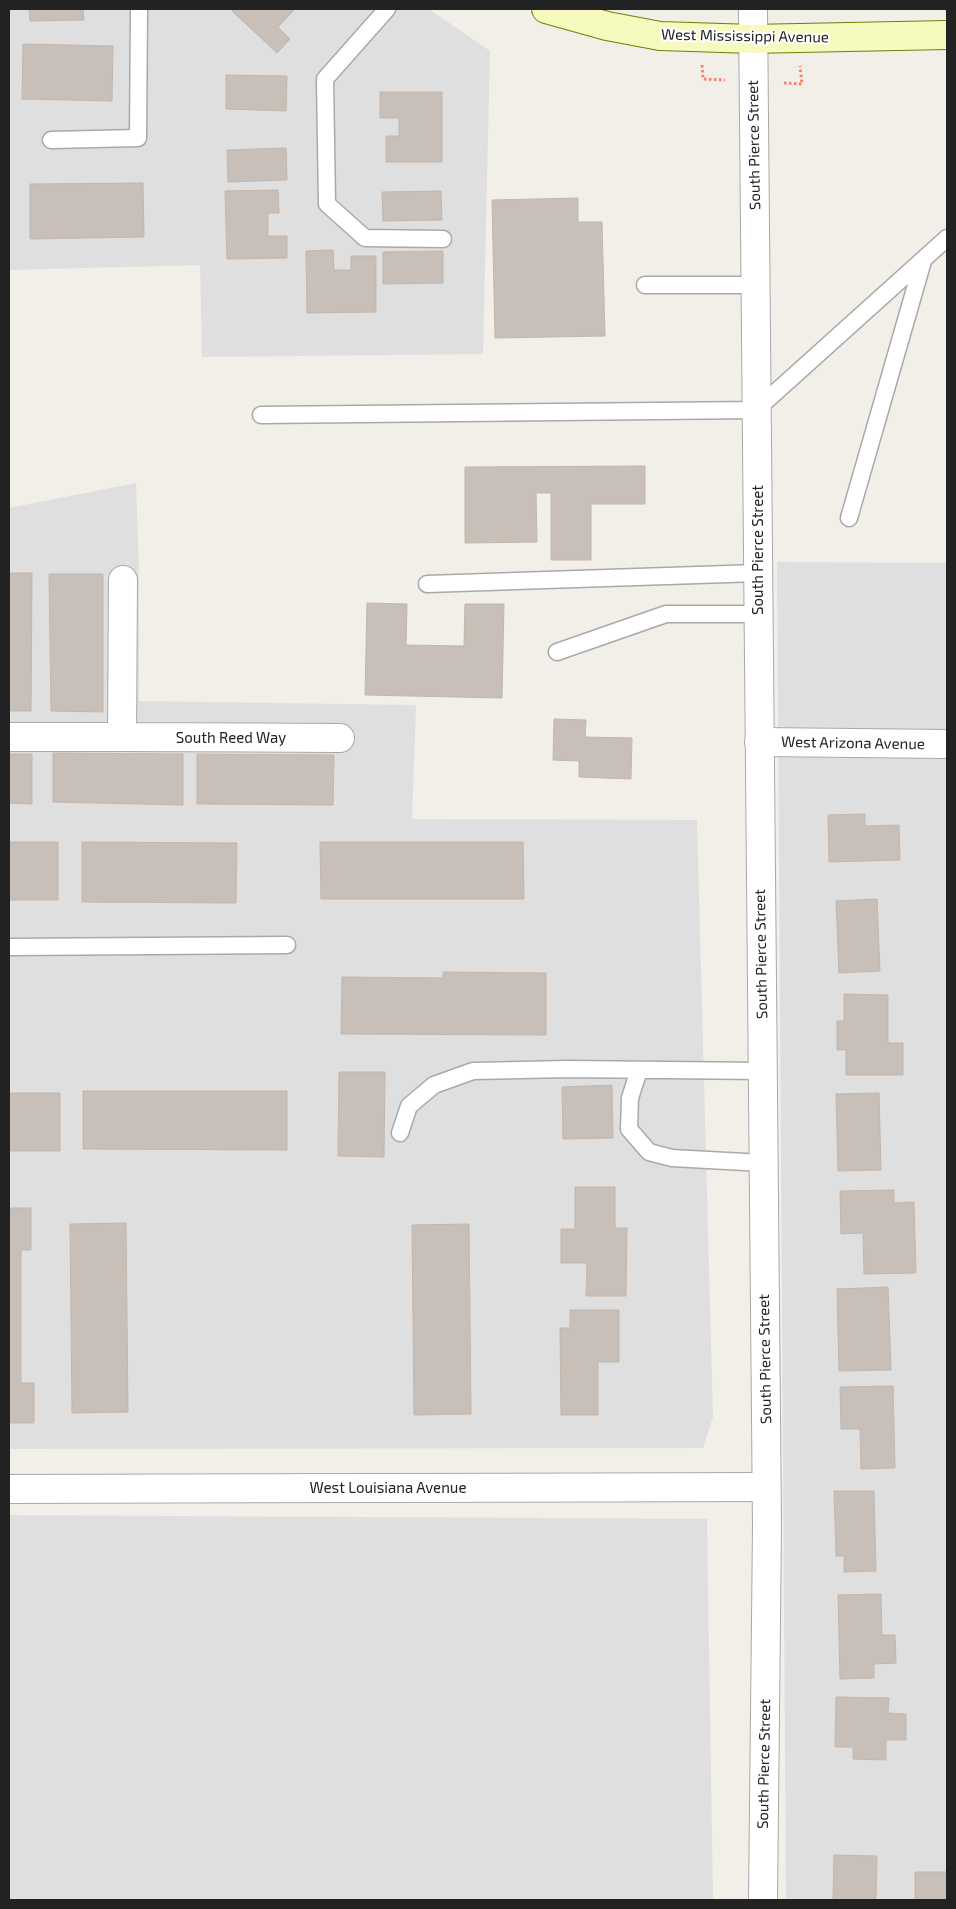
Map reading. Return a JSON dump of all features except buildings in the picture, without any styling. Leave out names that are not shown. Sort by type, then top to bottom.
[{"type":"main road","name":"West Mississippi Avenue","points":[[546,9],[607,26],[660,36],[753,39],[947,34]]},
{"type":"street","name":"South Pierce Street","points":[[753,9],[766,1487],[763,1900]]},
{"type":"street","points":[[122,737],[123,580]]},
{"type":"street","name":"South Reed Way","points":[[9,737],[340,738]]},
{"type":"street","name":"West Arizona Avenue","points":[[759,742],[947,744]]},
{"type":"street","name":"West Louisiana Avenue","points":[[9,1489],[766,1487]]},
{"type":"lane","points":[[51,140],[138,138],[138,9]]},
{"type":"lane","points":[[387,9],[325,78],[327,204],[365,238],[443,239]]},
{"type":"lane","points":[[261,415],[756,410],[947,238]]},
{"type":"lane","points":[[849,518],[922,261]]},
{"type":"lane","points":[[645,284],[756,284]]},
{"type":"lane","points":[[427,584],[758,574]]},
{"type":"lane","points":[[557,652],[666,614],[758,614]]},
{"type":"lane","points":[[9,946],[287,945]]},
{"type":"lane","points":[[639,1070],[630,1098],[629,1129],[649,1152],[672,1158],[763,1163]]},
{"type":"lane","points":[[400,1133],[409,1106],[434,1085],[473,1071],[762,1071]]},
{"type":"shaded area","points":[[9,9],[429,9],[490,51],[483,354],[202,357],[200,265],[9,270]]},
{"type":"shaded area","points":[[136,483],[139,571],[139,701],[416,705],[412,819],[697,820],[713,1417],[703,1448],[9,1449],[9,508]]},
{"type":"shaded area","points":[[777,562],[947,563],[947,1900],[786,1900]]},
{"type":"shaded area","points":[[9,1515],[707,1519],[713,1900],[9,1900]]}]
